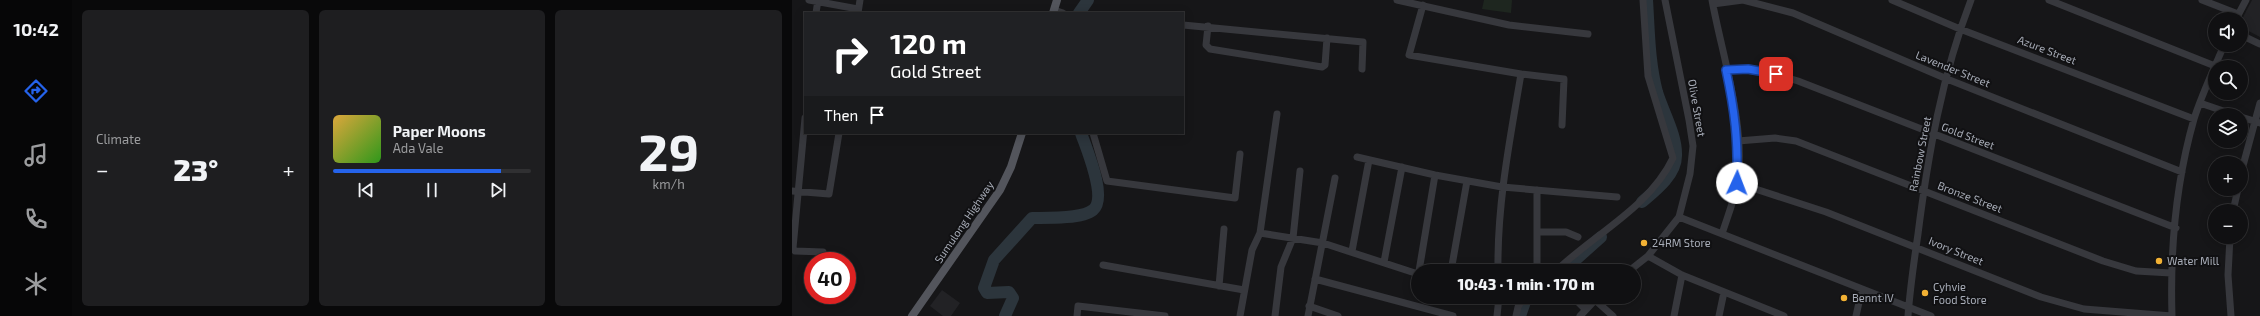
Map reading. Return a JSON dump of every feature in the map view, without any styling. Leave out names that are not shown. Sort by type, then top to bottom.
[{"type":"main road","points":[[1054,12],[1056,0]]},
{"type":"main road","name":"Sumulong Highway","points":[[912,316],[1000,190],[1011,168],[1022,134]]},
{"type":"street","points":[[809,0],[858,11],[860,0]]},
{"type":"street","points":[[1397,0],[1508,25],[1588,34]]},
{"type":"street","points":[[1563,264],[1574,253],[1653,189],[1665,174],[1673,158],[1648,76],[1643,0]]},
{"type":"street","name":"Olive Street","points":[[1638,264],[1648,256],[1666,236],[1679,217],[1690,174],[1692,146],[1689,120],[1665,0]]},
{"type":"street","name":"Lavender Street","points":[[1712,2],[1743,0],[1793,12],[1947,78],[2182,172]]},
{"type":"street","name":"Azure Street","points":[[1892,0],[2194,119]]},
{"type":"street","name":"Rainbow Street","points":[[1908,316],[1924,191],[1934,134],[1960,28],[1971,0]]},
{"type":"street","points":[[2049,0],[2208,63]]},
{"type":"street","points":[[2202,0],[2227,12]]},
{"type":"street","points":[[2240,12],[2246,0]]},
{"type":"street","points":[[816,12],[818,1]]},
{"type":"street","points":[[1712,2],[1735,109],[1738,141],[1737,183],[1722,234]]},
{"type":"street","points":[[1423,5],[1409,55],[1521,74],[1564,79],[1562,125]]},
{"type":"street","points":[[1184,24],[1363,42],[1362,69]]},
{"type":"street","points":[[1208,26],[1206,45],[1210,49],[1322,67],[1325,65],[1327,38]]},
{"type":"street","points":[[2248,38],[2260,44]]},
{"type":"street","name":"Gold Street","points":[[1726,70],[1748,69],[1776,74],[2176,228]]},
{"type":"street","points":[[1498,264],[1502,187],[1521,74]]},
{"type":"street","points":[[2172,316],[2171,273],[2182,172],[2194,119],[2208,83]]},
{"type":"street","points":[[2200,103],[2215,108]]},
{"type":"street","points":[[2246,156],[2257,122],[2260,103]]},
{"type":"street","points":[[1240,316],[1252,250],[1260,233],[1276,114]]},
{"type":"street","points":[[804,125],[794,191],[794,250],[823,252]]},
{"type":"street","points":[[794,191],[829,194],[839,134]]},
{"type":"street","points":[[1094,134],[1107,181],[1235,198],[1240,154]]},
{"type":"street","name":"Bronze Street","points":[[1738,141],[1775,138],[1796,141],[2103,261],[2136,271],[2171,273]]},
{"type":"street","points":[[1357,157],[1435,175],[1502,187],[1617,198]]},
{"type":"street","points":[[1352,252],[1369,160]]},
{"type":"street","points":[[1384,262],[1402,167]]},
{"type":"street","points":[[1275,316],[1281,267],[1293,238],[1300,171]]},
{"type":"street","points":[[1420,264],[1435,175]]},
{"type":"street","points":[[1308,316],[1335,178]]},
{"type":"street","points":[[1452,264],[1467,181]]},
{"type":"street","name":"Ivory Street","points":[[1737,183],[1826,212],[2041,297],[2084,309],[2172,316]]},
{"type":"street","points":[[1537,190],[1537,264]]},
{"type":"street","points":[[1679,217],[1931,316]]},
{"type":"street","points":[[1219,286],[1224,229]]},
{"type":"street","points":[[1537,232],[1566,232],[1578,237]]},
{"type":"street","points":[[1260,233],[1322,243],[1411,272]]},
{"type":"street","points":[[2230,244],[2228,275],[2231,316]]},
{"type":"street","points":[[1648,256],[1682,275],[1784,316]]},
{"type":"street","points":[[1103,265],[1244,290]]},
{"type":"street","points":[[1674,316],[1682,275]]},
{"type":"street","points":[[1315,280],[1453,316]]},
{"type":"street","points":[[1856,316],[1862,289]]},
{"type":"street","points":[[1719,316],[1724,292]]},
{"type":"street","points":[[1497,316],[1498,304]]},
{"type":"street","points":[[1516,316],[1520,304]]},
{"type":"street","points":[[1580,304],[1585,309]]},
{"type":"street","points":[[1580,316],[1591,304]]},
{"type":"street","points":[[1602,304],[1613,316]]},
{"type":"street","points":[[1076,316],[1078,306],[1165,316]]},
{"type":"street","points":[[1309,306],[1338,316]]},
{"type":"street","points":[[1761,316],[1763,308]]},
{"type":"shaded area","points":[[1484,0],[1512,0],[1511,13],[1482,9]]},
{"type":"shaded area","points":[[2252,0],[2260,0],[2260,37],[2248,31],[2248,12],[2246,12]]},
{"type":"shaded area","points":[[942,290],[960,303],[951,316],[943,316],[930,306]]},
{"type":"waterway","points":[[1080,12],[1088,0]]},
{"type":"waterway","points":[[1642,202],[1669,176],[1673,170],[1676,156],[1676,148],[1672,132],[1654,81],[1647,0]]},
{"type":"waterway","points":[[1005,316],[1013,298],[1009,292],[987,293],[984,288],[994,260],[1032,218],[1081,215],[1093,210],[1097,204],[1097,184],[1081,134]]},
{"type":"waterway","points":[[1571,264],[1601,237]]},
{"type":"waterway","points":[[1520,316],[1524,304]]},
{"type":"place","name":"24RM Store","points":[[1644,243]]},
{"type":"place","name":"Water Mill","points":[[2159,261]]},
{"type":"place","name":"Cyhvie Food Store","points":[[1925,293]]},
{"type":"place","name":"Bennt IV","points":[[1844,298]]},
{"type":"route","points":[[1737,183],[1738,141],[1735,109],[1726,70],[1748,69],[1776,74]]}]
